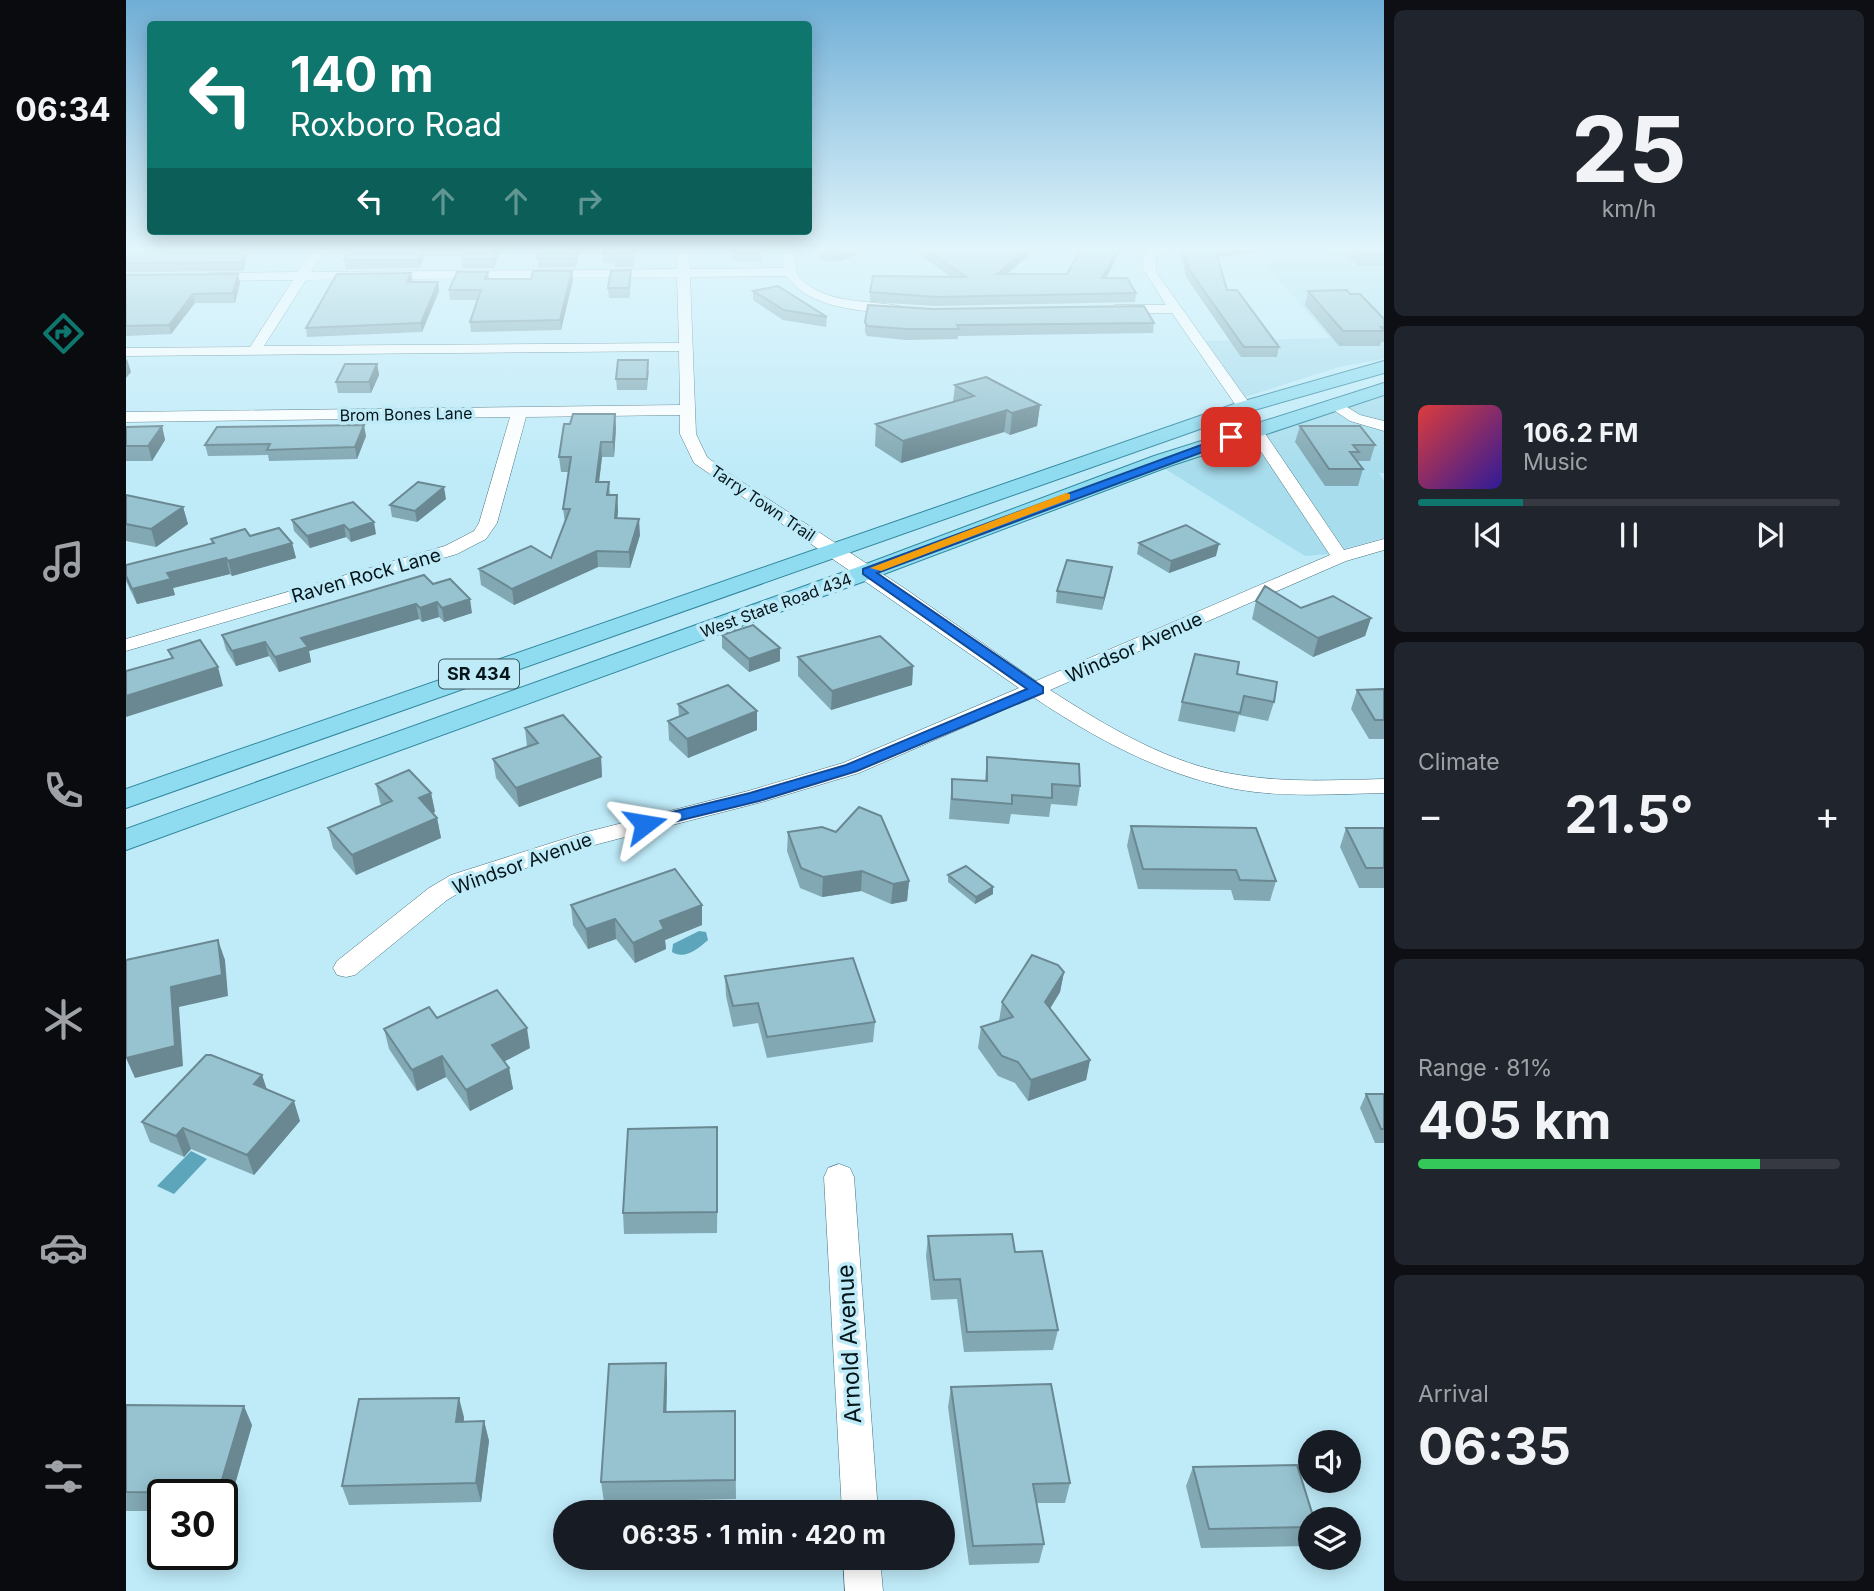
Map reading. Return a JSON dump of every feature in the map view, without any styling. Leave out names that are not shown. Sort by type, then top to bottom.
[{"type":"main road","name":"SR 434","points":[[126,799],[1244,407],[1384,367]]},
{"type":"main road","points":[[1334,404],[1332,393],[1340,388],[1384,377]]},
{"type":"main road","name":"West State Road 434","points":[[126,840],[867,572],[1162,461],[1384,389]]},
{"type":"main road","points":[[1162,461],[1178,446],[1231,428],[1247,416],[1244,407]]},
{"type":"main road","points":[[126,824],[249,779],[257,770],[252,754]]},
{"type":"street","points":[[254,351],[273,321]]},
{"type":"street","name":"Tarry Town Trail","points":[[684,321],[685,410],[691,447],[700,460],[833,550]]},
{"type":"street","points":[[1184,321],[1244,407]]},
{"type":"street","points":[[126,352],[685,347]]},
{"type":"street","points":[[1334,404],[1355,418],[1384,426]]},
{"type":"street","name":"Brom Bones Lane","points":[[126,417],[685,410]]},
{"type":"street","name":"Raven Rock Lane","points":[[126,645],[451,550],[480,535],[488,523],[519,413]]},
{"type":"street","points":[[1254,429],[1340,556]]},
{"type":"street","name":"Windsor Avenue","points":[[346,968],[438,894],[460,881],[590,838],[754,797],[851,768],[1038,690],[1340,556],[1384,544]]},
{"type":"street","points":[[833,550],[1038,690],[1148,755],[1235,782],[1305,787],[1384,786]]},
{"type":"street","name":"Arnold Avenue","points":[[839,1177],[859,1500]]},
{"type":"street","points":[[863,1570],[864,1591]]},
{"type":"shaded area","points":[[1315,321],[1384,321],[1384,359],[1339,367],[1245,397],[1205,341],[1330,338]]},
{"type":"shaded area","points":[[1384,395],[1384,422],[1360,415],[1346,406]]},
{"type":"shaded area","points":[[1334,409],[1384,430],[1384,473],[1379,473],[1384,481],[1384,538],[1344,549],[1264,432]]},
{"type":"shaded area","points":[[1251,436],[1329,554],[1305,556],[1162,467]]},
{"type":"shaded area","points":[[699,931],[706,932],[708,940],[700,947],[681,955],[672,952],[673,944]]},
{"type":"shaded area","points":[[191,1151],[207,1159],[174,1194],[157,1186]]},
{"type":"building","points":[[126,321],[172,321],[169,325],[126,326]]},
{"type":"building","points":[[310,321],[422,321],[421,323],[306,328]]},
{"type":"building","points":[[1226,321],[1260,321],[1279,347],[1244,347]]},
{"type":"building","points":[[1334,321],[1384,321],[1384,327],[1381,327],[1384,331],[1343,331]]},
{"type":"building","points":[[865,322],[1154,323],[957,325],[959,329],[907,329],[867,326]]},
{"type":"building","points":[[618,360],[648,360],[647,379],[616,379]]},
{"type":"building","points":[[345,364],[377,364],[369,382],[336,382]]},
{"type":"building","points":[[986,377],[1040,405],[1012,413],[1007,410],[903,441],[876,424],[974,396],[955,385]]},
{"type":"building","points":[[573,414],[615,414],[613,442],[601,442],[596,482],[609,482],[607,495],[617,495],[615,518],[639,519],[629,552],[597,551],[512,589],[479,569],[531,546],[551,558],[570,509],[563,509],[571,457],[559,457],[564,424],[570,424]]},
{"type":"building","points":[[364,425],[355,447],[267,450],[270,444],[205,445],[217,427]]},
{"type":"building","points":[[162,426],[148,446],[126,446],[126,427]]},
{"type":"building","points":[[1300,426],[1360,426],[1375,445],[1353,445],[1359,452],[1350,452],[1363,469],[1329,469]]},
{"type":"building","points":[[418,482],[444,487],[415,511],[390,505]]},
{"type":"building","points":[[126,495],[183,507],[151,529],[126,524]]},
{"type":"building","points":[[353,502],[374,522],[349,530],[344,525],[307,536],[292,520]]},
{"type":"building","points":[[1186,525],[1219,544],[1171,561],[1139,543]]},
{"type":"building","points":[[279,528],[292,543],[228,561],[226,558],[167,573],[171,579],[132,589],[126,576],[126,565],[214,543],[211,539],[245,529],[250,536]]},
{"type":"building","points":[[1067,560],[1112,567],[1104,598],[1057,591]]},
{"type":"building","points":[[424,575],[433,584],[450,579],[470,599],[442,608],[437,602],[420,608],[416,604],[301,638],[308,647],[275,657],[265,642],[232,651],[222,635]]},
{"type":"building","points":[[1265,586],[1301,608],[1333,596],[1371,618],[1318,638],[1256,601]]},
{"type":"building","points":[[753,625],[780,648],[749,659],[722,635]]},
{"type":"building","points":[[880,636],[913,666],[832,691],[798,657]]},
{"type":"building","points":[[200,640],[218,667],[126,696],[126,671],[173,658],[168,650]]},
{"type":"building","points":[[1195,654],[1239,662],[1237,674],[1277,682],[1274,702],[1244,696],[1240,713],[1182,702]]},
{"type":"building","points":[[728,685],[757,711],[687,739],[668,721],[688,713],[678,704]]},
{"type":"building","points":[[1384,689],[1384,720],[1375,720],[1357,690]]},
{"type":"building","points":[[563,715],[601,757],[516,788],[493,759],[538,743],[525,728]]},
{"type":"building","points":[[987,757],[1079,764],[1080,786],[1052,784],[1052,798],[1012,795],[1012,804],[952,799],[952,779],[987,781]]},
{"type":"building","points":[[409,770],[431,793],[419,798],[437,818],[352,855],[328,828],[392,801],[376,784]]},
{"type":"building","points":[[859,807],[881,816],[909,881],[893,884],[862,871],[823,877],[801,868],[788,832],[822,827],[836,832]]},
{"type":"building","points":[[1131,826],[1256,828],[1276,881],[1240,880],[1236,870],[1143,869]]},
{"type":"building","points":[[1346,828],[1384,828],[1384,868],[1366,868]]},
{"type":"building","points":[[966,866],[993,887],[976,897],[948,875]]},
{"type":"building","points":[[675,869],[702,905],[660,921],[664,929],[633,943],[615,919],[586,929],[571,905]]},
{"type":"building","points":[[218,940],[222,975],[171,987],[175,1046],[126,1058],[126,960]]},
{"type":"building","points":[[1032,955],[1058,965],[1064,972],[1045,1002],[1090,1060],[1031,1080],[1018,1062],[1002,1056],[981,1027],[1013,1017],[1002,1002]]},
{"type":"building","points":[[853,958],[875,1022],[767,1037],[758,1003],[733,1006],[725,976]]},
{"type":"building","points":[[497,990],[527,1028],[492,1045],[509,1068],[466,1090],[442,1056],[412,1070],[384,1029],[429,1007],[437,1018]]},
{"type":"building","points":[[206,1055],[262,1075],[254,1084],[294,1101],[247,1155],[183,1128],[176,1136],[142,1122]]},
{"type":"building","points":[[1366,1094],[1384,1094],[1384,1129],[1381,1129]]},
{"type":"building","points":[[717,1127],[717,1212],[623,1213],[628,1129]]},
{"type":"building","points":[[1012,1234],[1015,1252],[1042,1251],[1058,1330],[967,1332],[960,1279],[934,1280],[928,1236]]},
{"type":"building","points":[[666,1363],[664,1412],[735,1411],[735,1480],[601,1482],[609,1364]]},
{"type":"building","points":[[1051,1384],[1070,1483],[1033,1484],[1044,1544],[973,1546],[951,1387]]},
{"type":"building","points":[[459,1398],[456,1422],[484,1421],[476,1483],[342,1486],[359,1399]]},
{"type":"building","points":[[126,1405],[244,1406],[222,1479],[147,1479],[147,1492],[126,1492]]},
{"type":"building","points":[[1297,1465],[1298,1493],[1306,1493],[1310,1507],[1298,1507],[1298,1527],[1209,1529],[1193,1467]]},
{"type":"slow traffic","points":[[877,568],[1066,497]]},
{"type":"route","points":[[645,824],[754,797],[851,768],[1038,690],[867,572],[1231,437]]}]
